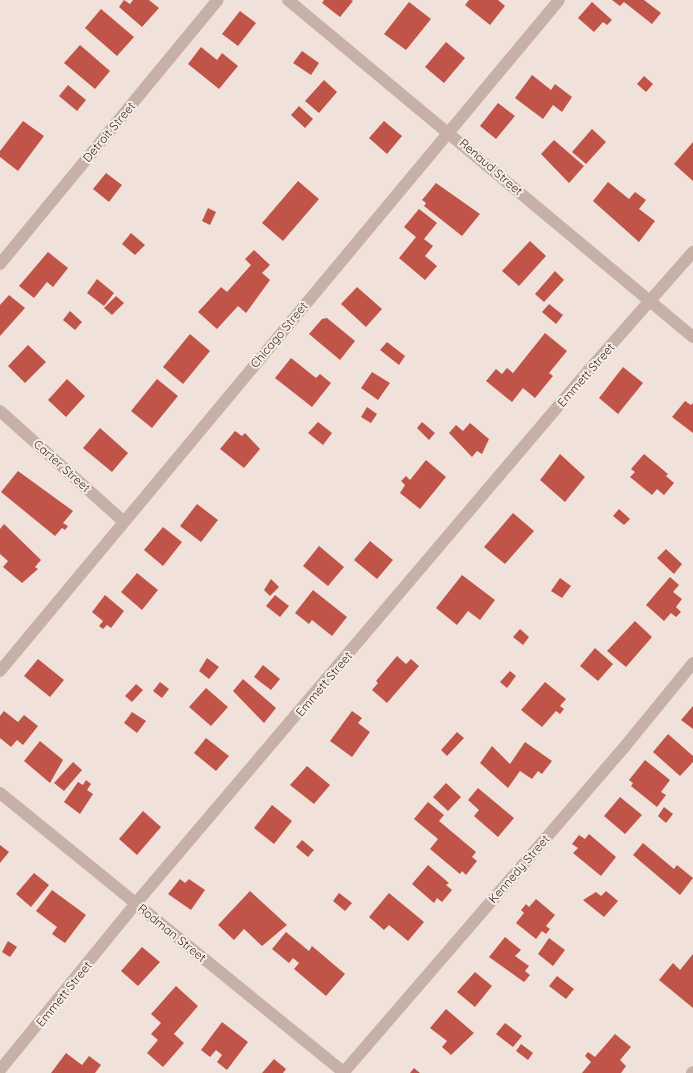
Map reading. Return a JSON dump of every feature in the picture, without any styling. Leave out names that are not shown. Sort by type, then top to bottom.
[{"type":"street","name":"Detroit Street","points":[[0,264],[218,0]]},
{"type":"street","name":"Renaud Street","points":[[288,0],[448,131],[693,337]]},
{"type":"street","name":"Chicago Street","points":[[0,670],[559,0]]},
{"type":"street","name":"Emmett Street","points":[[0,1070],[136,903],[693,252]]},
{"type":"street","name":"Carter Street","points":[[0,411],[124,522]]},
{"type":"street","name":"Kennedy Street","points":[[344,1073],[626,745],[693,663]]},
{"type":"street","name":"Rodman Street","points":[[0,793],[344,1073]]},
{"type":"building","points":[[124,0],[130,4],[133,0],[149,0],[159,8],[142,27],[119,7]]},
{"type":"building","points":[[324,0],[353,1],[340,17],[322,3]]},
{"type":"building","points":[[469,0],[498,0],[505,6],[490,25],[465,5]]},
{"type":"building","points":[[612,0],[644,0],[661,13],[652,24],[624,2],[620,6]]},
{"type":"building","points":[[409,2],[431,19],[406,50],[384,34]]},
{"type":"building","points":[[592,2],[612,20],[607,25],[603,22],[594,32],[578,18]]},
{"type":"building","points":[[101,9],[134,37],[117,56],[85,28]]},
{"type":"building","points":[[240,11],[256,23],[238,46],[222,34]]},
{"type":"building","points":[[446,42],[465,58],[444,83],[425,67]]},
{"type":"building","points":[[80,45],[110,71],[95,89],[64,63]]},
{"type":"building","points":[[201,47],[217,60],[222,53],[238,66],[219,89],[188,64]]},
{"type":"building","points":[[302,51],[319,63],[311,75],[293,63]]},
{"type":"building","points":[[532,75],[551,90],[555,84],[572,97],[562,112],[553,105],[543,119],[515,98]]},
{"type":"building","points":[[644,76],[653,84],[646,92],[637,84]]},
{"type":"building","points":[[324,80],[337,92],[319,113],[305,101]]},
{"type":"building","points":[[68,85],[86,100],[77,111],[59,96]]},
{"type":"building","points":[[498,103],[515,116],[496,139],[480,126]]},
{"type":"building","points":[[299,106],[313,119],[305,128],[291,115]]},
{"type":"building","points":[[23,121],[44,136],[18,171],[0,157],[0,151]]},
{"type":"building","points":[[384,121],[402,136],[387,154],[369,138]]},
{"type":"building","points":[[592,129],[606,142],[586,164],[572,152]]},
{"type":"building","points":[[554,140],[584,166],[569,183],[541,154]]},
{"type":"building","points":[[693,142],[693,181],[674,164]]},
{"type":"building","points":[[106,173],[122,185],[109,202],[93,189]]},
{"type":"building","points":[[298,181],[319,199],[283,241],[262,223]]},
{"type":"building","points":[[608,182],[629,199],[635,192],[646,200],[639,209],[655,221],[639,242],[593,201]]},
{"type":"building","points":[[436,183],[480,214],[462,236],[424,206],[426,203],[422,200]]},
{"type":"building","points":[[208,208],[216,212],[210,225],[202,221]]},
{"type":"building","points":[[419,209],[437,223],[424,239],[433,246],[425,256],[437,266],[425,280],[399,258],[416,237],[404,227]]},
{"type":"building","points":[[131,233],[145,245],[135,255],[122,244]]},
{"type":"building","points":[[530,241],[546,256],[519,286],[502,271]]},
{"type":"building","points":[[254,250],[270,265],[262,273],[270,280],[246,313],[238,306],[217,329],[198,312],[221,287],[227,292],[251,265],[245,259]]},
{"type":"building","points":[[48,252],[68,268],[53,287],[47,282],[34,298],[19,286]]},
{"type":"building","points":[[555,271],[564,280],[544,302],[535,294]]},
{"type":"building","points":[[97,279],[114,293],[104,306],[87,293]]},
{"type":"building","points":[[357,287],[382,309],[366,327],[341,304]]},
{"type":"building","points":[[9,295],[25,308],[0,336],[0,305]]},
{"type":"building","points":[[116,296],[124,303],[112,315],[104,308]]},
{"type":"building","points":[[549,304],[563,315],[556,324],[542,312]]},
{"type":"building","points":[[70,311],[82,322],[75,330],[63,320]]},
{"type":"building","points":[[327,318],[355,341],[340,360],[309,334],[322,319]]},
{"type":"building","points":[[545,333],[567,351],[549,373],[553,376],[535,398],[523,388],[512,402],[486,381],[496,369],[502,374],[507,368],[513,373]]},
{"type":"building","points":[[190,334],[210,351],[183,384],[163,367]]},
{"type":"building","points":[[387,342],[405,356],[399,365],[380,350]]},
{"type":"building","points":[[28,345],[46,362],[25,383],[8,366]]},
{"type":"building","points":[[291,358],[316,378],[320,374],[331,383],[312,407],[275,378]]},
{"type":"building","points":[[623,367],[643,383],[618,414],[599,398]]},
{"type":"building","points":[[372,372],[390,383],[378,400],[361,388]]},
{"type":"building","points":[[67,379],[85,396],[66,417],[48,400]]},
{"type":"building","points":[[157,379],[178,396],[152,428],[131,411]]},
{"type":"building","points":[[685,401],[691,405],[693,403],[693,433],[672,417]]},
{"type":"building","points":[[367,407],[377,414],[371,423],[361,417]]},
{"type":"building","points":[[318,422],[332,433],[323,445],[308,433]]},
{"type":"building","points":[[422,422],[435,433],[429,440],[417,428]]},
{"type":"building","points":[[470,423],[489,439],[482,454],[477,451],[472,457],[449,433],[456,425],[463,431]]},
{"type":"building","points":[[100,428],[128,453],[112,472],[83,448]]},
{"type":"building","points":[[235,431],[242,436],[245,433],[260,449],[244,468],[220,449]]},
{"type":"building","points":[[560,454],[585,477],[565,502],[540,480]]},
{"type":"building","points":[[644,454],[668,474],[666,476],[674,483],[664,495],[657,489],[652,495],[630,477],[635,472],[631,469]]},
{"type":"building","points":[[426,460],[446,477],[420,509],[400,493],[405,485],[401,481],[406,476],[410,480]]},
{"type":"building","points":[[18,471],[73,511],[63,523],[68,526],[65,530],[62,528],[55,536],[1,492]]},
{"type":"building","points":[[197,504],[218,520],[201,542],[180,526]]},
{"type":"building","points":[[619,509],[630,519],[624,525],[613,516]]},
{"type":"building","points":[[513,513],[534,531],[505,564],[484,547]]},
{"type":"building","points":[[4,524],[41,560],[35,567],[38,569],[22,583],[3,567],[8,561],[0,554],[0,529]]},
{"type":"building","points":[[163,527],[182,542],[163,566],[144,550]]},
{"type":"building","points":[[370,541],[393,560],[377,579],[354,560]]},
{"type":"building","points":[[319,546],[344,567],[328,586],[303,566]]},
{"type":"building","points":[[666,549],[682,564],[674,574],[657,558]]},
{"type":"building","points":[[137,573],[158,590],[142,610],[121,592]]},
{"type":"building","points":[[462,575],[495,600],[480,620],[468,611],[457,625],[436,608]]},
{"type":"building","points":[[670,577],[679,585],[673,592],[682,599],[676,607],[681,612],[676,617],[671,613],[664,621],[646,605]]},
{"type":"building","points":[[560,578],[571,586],[562,598],[551,591]]},
{"type":"building","points":[[271,579],[279,587],[270,596],[264,590]]},
{"type":"building","points":[[313,590],[347,617],[332,636],[312,620],[309,624],[295,613]]},
{"type":"building","points":[[105,595],[124,611],[111,628],[107,625],[103,629],[99,626],[103,621],[92,612]]},
{"type":"building","points":[[275,595],[289,606],[280,617],[266,606]]},
{"type":"building","points":[[635,621],[652,637],[626,667],[607,651]]},
{"type":"building","points":[[520,629],[529,637],[523,645],[513,637]]},
{"type":"building","points":[[595,648],[613,664],[598,681],[580,666]]},
{"type":"building","points":[[397,656],[406,664],[411,659],[419,666],[387,703],[372,690],[378,683],[376,681]]},
{"type":"building","points":[[207,658],[219,667],[209,679],[199,671]]},
{"type":"building","points":[[38,659],[64,680],[50,697],[24,676]]},
{"type":"building","points":[[263,665],[280,679],[271,690],[254,677]]},
{"type":"building","points":[[510,671],[516,676],[507,688],[500,682]]},
{"type":"building","points":[[243,679],[276,708],[264,723],[233,691]]},
{"type":"building","points":[[160,682],[169,689],[162,698],[153,691]]},
{"type":"building","points":[[545,682],[566,699],[560,706],[564,709],[560,714],[556,711],[542,727],[521,710]]},
{"type":"building","points":[[136,684],[143,690],[132,702],[125,696]]},
{"type":"building","points":[[206,688],[228,707],[211,726],[189,707]]},
{"type":"building","points":[[693,706],[693,729],[681,720]]},
{"type":"building","points":[[4,711],[18,722],[24,715],[38,726],[23,745],[17,740],[11,747],[0,738],[0,716]]},
{"type":"building","points":[[352,711],[362,718],[358,723],[370,732],[352,757],[330,741]]},
{"type":"building","points":[[132,712],[146,721],[137,733],[124,723]]},
{"type":"building","points":[[457,732],[464,738],[447,756],[441,750]]},
{"type":"building","points":[[668,734],[693,756],[693,762],[680,776],[653,752]]},
{"type":"building","points":[[206,738],[229,756],[216,771],[194,753]]},
{"type":"building","points":[[40,741],[63,760],[50,783],[24,761]]},
{"type":"building","points":[[525,742],[552,761],[542,774],[538,771],[532,779],[520,771],[508,788],[480,763],[492,746],[510,764]]},
{"type":"building","points":[[645,760],[670,780],[661,792],[666,795],[657,807],[631,786],[633,783],[629,780]]},
{"type":"building","points":[[73,762],[82,770],[64,791],[54,783]]},
{"type":"building","points":[[307,766],[330,785],[314,804],[290,785]]},
{"type":"building","points":[[86,780],[91,784],[87,790],[93,794],[80,814],[64,802],[78,782],[83,785]]},
{"type":"building","points":[[446,783],[461,797],[448,811],[433,797]]},
{"type":"building","points":[[478,788],[514,818],[498,837],[474,816],[479,810],[468,800]]},
{"type":"building","points":[[620,797],[642,815],[625,834],[604,816]]},
{"type":"building","points":[[428,802],[444,815],[439,821],[476,852],[472,857],[477,861],[466,875],[462,871],[460,874],[430,849],[438,839],[414,819]]},
{"type":"building","points":[[272,805],[292,821],[274,844],[254,828]]},
{"type":"building","points":[[664,807],[673,814],[666,823],[658,816]]},
{"type":"building","points":[[143,811],[161,827],[137,855],[119,839]]},
{"type":"building","points":[[589,834],[616,857],[601,876],[573,853],[578,848],[572,844],[579,835],[585,839]]},
{"type":"building","points":[[302,840],[314,850],[308,857],[296,847]]},
{"type":"building","points":[[643,843],[674,869],[677,865],[693,878],[680,895],[633,855]]},
{"type":"building","points":[[0,845],[9,852],[0,863]]},
{"type":"building","points":[[428,865],[449,883],[446,885],[452,890],[442,902],[437,898],[434,903],[412,884]]},
{"type":"building","points":[[34,873],[49,885],[31,907],[16,894]]},
{"type":"building","points":[[180,879],[185,883],[189,879],[205,890],[191,910],[168,894]]},
{"type":"building","points":[[52,890],[86,915],[65,943],[52,934],[57,927],[36,911]]},
{"type":"building","points":[[250,891],[287,925],[262,946],[244,929],[234,940],[218,925]]},
{"type":"building","points":[[606,891],[618,901],[604,917],[583,900],[596,892],[601,896]]},
{"type":"building","points":[[339,893],[352,903],[345,911],[333,901]]},
{"type":"building","points":[[389,893],[424,922],[408,941],[389,925],[384,930],[369,917]]},
{"type":"building","points":[[536,899],[555,915],[546,926],[550,929],[546,934],[542,931],[536,939],[516,923],[524,913],[521,910],[526,904],[529,907]]},
{"type":"building","points":[[286,932],[309,951],[312,946],[345,974],[326,996],[294,969],[299,963],[293,958],[289,963],[272,949]]},
{"type":"building","points":[[505,937],[521,950],[515,956],[529,966],[525,971],[530,975],[524,982],[489,957]]},
{"type":"building","points":[[549,938],[565,950],[553,966],[538,954]]},
{"type":"building","points":[[8,941],[17,947],[10,957],[2,952]]},
{"type":"building","points":[[142,947],[160,962],[138,986],[121,971]]},
{"type":"building","points":[[693,954],[693,1008],[659,980],[673,963],[680,970]]},
{"type":"building","points":[[475,972],[492,986],[475,1007],[457,992]]},
{"type":"building","points":[[557,976],[574,989],[566,999],[549,986]]},
{"type":"building","points":[[176,986],[198,1006],[174,1034],[184,1043],[163,1067],[147,1053],[158,1040],[151,1034],[161,1023],[151,1014]]},
{"type":"building","points":[[446,1009],[474,1033],[451,1055],[442,1047],[447,1041],[430,1028]]},
{"type":"building","points":[[222,1022],[248,1042],[227,1070],[217,1062],[222,1055],[216,1050],[210,1057],[201,1050]]},
{"type":"building","points":[[505,1023],[522,1036],[513,1047],[496,1034]]},
{"type":"building","points":[[615,1034],[631,1047],[620,1060],[626,1066],[621,1073],[582,1073],[591,1062],[585,1056],[588,1052],[595,1057]]},
{"type":"building","points":[[521,1044],[533,1053],[528,1060],[516,1051]]},
{"type":"building","points":[[66,1053],[82,1065],[89,1056],[101,1065],[95,1073],[51,1073]]},
{"type":"building","points":[[274,1059],[286,1069],[283,1073],[262,1073]]},
{"type":"building","points":[[414,1068],[420,1073],[410,1073]]}]
